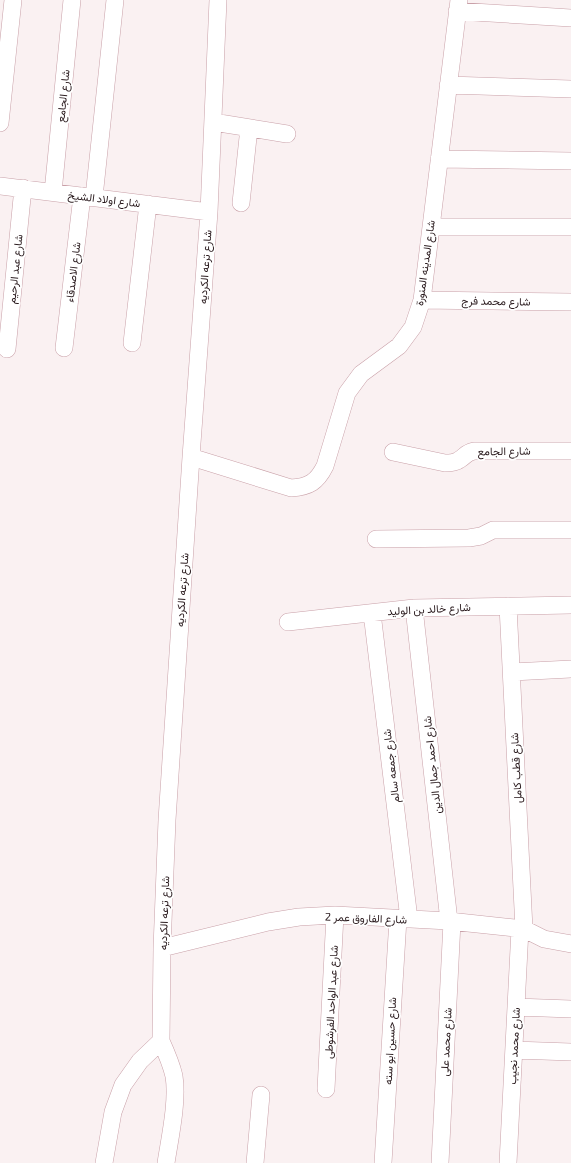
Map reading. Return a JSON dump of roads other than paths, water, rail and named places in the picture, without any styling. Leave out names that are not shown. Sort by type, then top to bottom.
[{"type":"street","points":[[0,123],[13,0]]},
{"type":"street","name":"شارع الجامع","points":[[53,192],[72,0]]},
{"type":"street","name":"شارع الاصدقاء","points":[[64,348],[88,197],[116,0]]},
{"type":"street","name":"شارع ترعه الكرديه","points":[[161,1041],[162,948],[167,820],[209,212],[218,0]]},
{"type":"street","points":[[458,6],[571,18]]},
{"type":"street","name":"شارع المدينه المنورة","points":[[191,457],[291,488],[302,488],[312,483],[320,476],[325,466],[347,393],[361,374],[399,346],[413,327],[422,300],[458,6]]},
{"type":"street","points":[[448,86],[571,89]]},
{"type":"street","points":[[213,122],[287,134]]},
{"type":"street","points":[[241,202],[249,128]]},
{"type":"street","points":[[439,159],[571,161]]},
{"type":"street","name":"شارع اولاد الشيخ","points":[[0,186],[209,212]]},
{"type":"street","name":"شارع عبد الرحيم","points":[[7,349],[23,188]]},
{"type":"street","points":[[132,343],[148,204]]},
{"type":"street","points":[[431,227],[571,227]]},
{"type":"street","name":"شارع محمد فرج","points":[[422,300],[571,302]]},
{"type":"street","name":"شارع الجامع","points":[[393,452],[445,463],[460,460],[464,455],[474,451],[571,451]]},
{"type":"street","points":[[376,538],[469,538],[481,536],[492,530],[571,530]]},
{"type":"street","name":"شارع خالد بن الوليد","points":[[288,622],[414,608],[571,605]]},
{"type":"street","name":"شارع قطب كامل","points":[[508,606],[522,929]]},
{"type":"street","name":"شارع احمد جمال الدين","points":[[414,608],[451,921]]},
{"type":"street","name":"شارع جمعه سالم","points":[[372,613],[403,919]]},
{"type":"street","points":[[512,672],[571,669]]},
{"type":"street","name":"شارع الفاروق عمر 2","points":[[162,948],[268,922],[299,917],[335,915],[451,921],[522,929],[544,939],[571,944]]},
{"type":"street","name":"شارع عبد الواحد الفرشوطى","points":[[326,1089],[335,915]]},
{"type":"street","name":"شارع حسين ابو سته","points":[[383,1163],[403,919]]},
{"type":"street","name":"شارع محمد على","points":[[440,1163],[451,921]]},
{"type":"street","name":"شارع محمد نجيب","points":[[508,1163],[516,1007],[522,929]]},
{"type":"street","points":[[516,1007],[571,1009]]},
{"type":"street","points":[[104,1163],[113,1112],[124,1085],[140,1060],[161,1041],[169,1058],[175,1096],[166,1163]]},
{"type":"street","points":[[514,1050],[571,1052]]},
{"type":"street","points":[[255,1163],[261,1095]]}]
